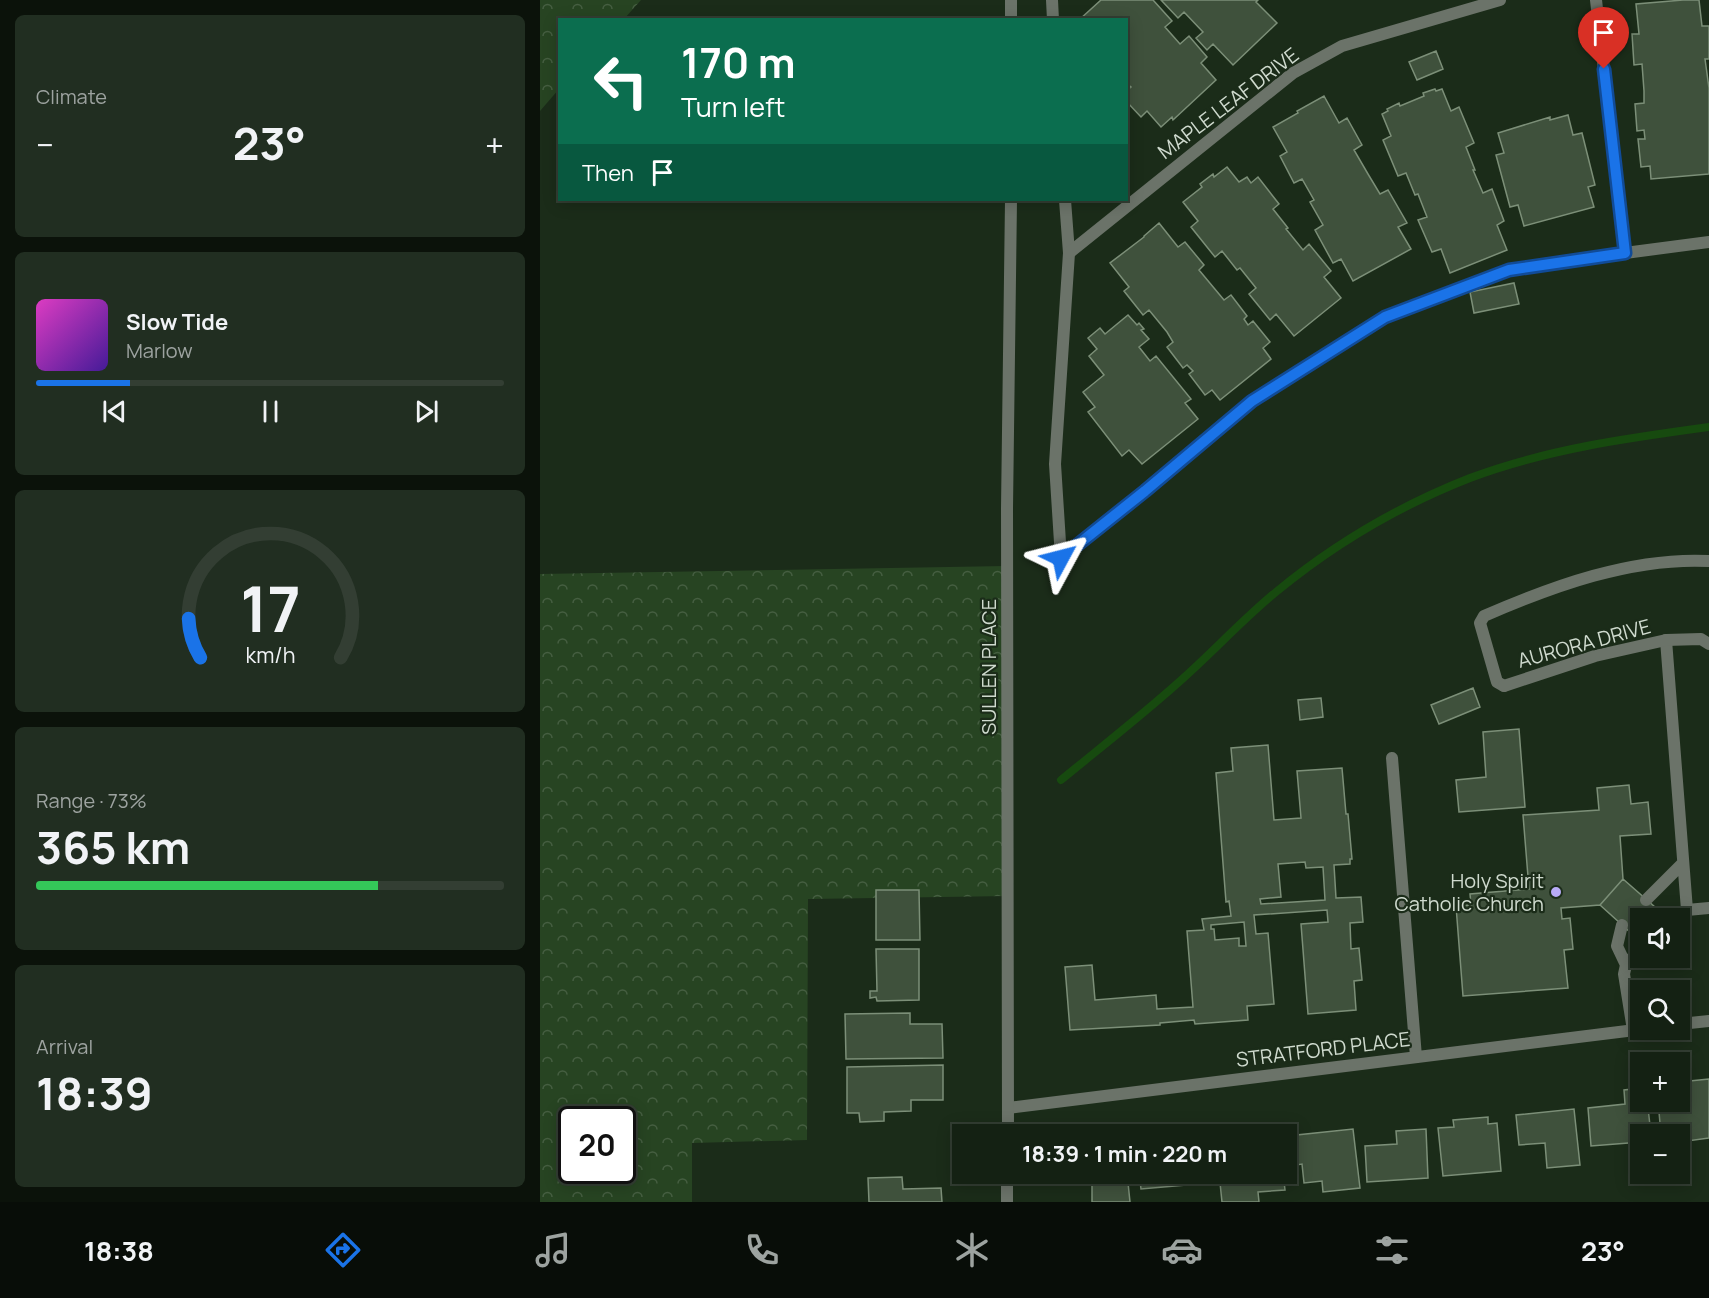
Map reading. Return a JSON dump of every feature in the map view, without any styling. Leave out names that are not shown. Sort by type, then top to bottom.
[{"type":"street","points":[[1011,0],[1011,18]]},
{"type":"street","points":[[1052,0],[1053,18]]},
{"type":"street","name":"MAPLE LEAF DRIVE","points":[[1069,253],[1293,73],[1342,46],[1500,0]]},
{"type":"street","points":[[1596,0],[1625,253]]},
{"type":"street","name":"SULLEN PLACE","points":[[1008,1124],[1007,508],[1011,201]]},
{"type":"street","points":[[1065,201],[1069,253],[1055,464],[1061,558],[1252,401],[1385,317],[1509,270],[1709,242]]},
{"type":"street","name":"AURORA DRIVE","points":[[1709,561],[1653,564],[1616,571],[1562,586],[1484,616],[1480,623],[1497,682],[1504,686],[1595,656],[1665,640],[1701,639],[1709,644]]},
{"type":"street","points":[[1665,640],[1687,908]]},
{"type":"street","points":[[1392,758],[1416,1057]]},
{"type":"street","points":[[1646,900],[1683,863]]},
{"type":"street","points":[[1690,910],[1709,908]]},
{"type":"street","points":[[1622,925],[1617,946],[1626,965]]},
{"type":"street","points":[[1630,960],[1624,974],[1630,998]]},
{"type":"street","points":[[1690,1023],[1709,1021]]},
{"type":"street","name":"STRATFORD PLACE","points":[[1008,1108],[1630,1031]]},
{"type":"street","points":[[1007,1202],[1008,1184]]},
{"type":"green space","points":[[540,0],[641,0],[625,18],[558,18],[558,90],[540,111]]},
{"type":"green space","points":[[1007,566],[1008,896],[808,899],[807,1140],[692,1143],[692,1202],[540,1202],[540,574]]},
{"type":"building","points":[[1101,0],[1153,0],[1172,21],[1165,27],[1180,44],[1189,36],[1207,57],[1201,63],[1216,80],[1173,120],[1172,117],[1161,127],[1147,111],[1141,117],[1128,103],[1128,89],[1131,87],[1128,85],[1128,18],[1081,18]]},
{"type":"building","points":[[1161,0],[1258,0],[1256,2],[1277,23],[1233,65],[1213,44],[1207,50],[1196,38],[1203,32],[1184,12],[1178,18]]},
{"type":"building","points":[[1699,0],[1702,26],[1709,26],[1709,59],[1705,59],[1709,88],[1709,174],[1651,179],[1650,166],[1641,167],[1638,139],[1645,139],[1644,130],[1637,131],[1635,104],[1644,103],[1644,91],[1642,64],[1634,65],[1632,34],[1639,34],[1636,4]]},
{"type":"building","points":[[1436,51],[1443,69],[1417,80],[1409,62]]},
{"type":"building","points":[[1435,89],[1436,91],[1442,89],[1451,111],[1459,107],[1474,143],[1466,147],[1475,170],[1473,170],[1483,193],[1492,189],[1504,221],[1497,225],[1507,250],[1450,273],[1441,249],[1432,252],[1418,220],[1427,217],[1418,194],[1415,195],[1406,173],[1398,176],[1383,140],[1391,136],[1382,114],[1388,111],[1387,109],[1424,96],[1423,93]]},
{"type":"building","points":[[1324,96],[1339,123],[1347,118],[1362,145],[1354,150],[1380,194],[1388,190],[1407,223],[1398,227],[1411,249],[1353,281],[1341,259],[1333,263],[1315,230],[1323,225],[1310,202],[1314,200],[1302,179],[1294,183],[1280,156],[1287,152],[1273,127]]},
{"type":"building","points":[[1568,115],[1573,135],[1582,133],[1595,185],[1588,187],[1594,207],[1524,226],[1518,205],[1510,207],[1496,155],[1504,153],[1498,133],[1550,117],[1550,120]]},
{"type":"building","points":[[1227,167],[1239,182],[1247,177],[1251,183],[1258,177],[1279,204],[1273,209],[1288,228],[1286,229],[1303,250],[1309,244],[1331,271],[1324,277],[1341,298],[1294,336],[1276,314],[1270,320],[1249,294],[1256,288],[1240,268],[1237,270],[1222,251],[1215,257],[1191,227],[1198,221],[1183,202],[1202,187],[1200,184]]},
{"type":"building","points":[[1159,223],[1178,247],[1185,242],[1204,265],[1199,270],[1224,300],[1231,295],[1247,316],[1244,319],[1248,325],[1253,321],[1270,342],[1263,348],[1271,359],[1220,400],[1212,390],[1205,395],[1189,374],[1193,371],[1187,365],[1183,368],[1167,347],[1173,342],[1167,332],[1149,310],[1143,315],[1124,291],[1129,287],[1110,263]]},
{"type":"building","points":[[1514,283],[1519,304],[1474,313],[1470,292]]},
{"type":"building","points":[[1128,315],[1137,325],[1139,323],[1144,329],[1141,330],[1149,339],[1139,347],[1150,361],[1156,356],[1191,399],[1185,403],[1198,419],[1142,464],[1129,450],[1122,456],[1088,412],[1095,407],[1083,392],[1104,375],[1089,356],[1097,349],[1088,338],[1100,328],[1105,334]]},
{"type":"building","points":[[1473,688],[1480,707],[1439,724],[1431,705]]},
{"type":"building","points":[[1321,698],[1323,717],[1300,720],[1298,700]]},
{"type":"building","points":[[1519,729],[1525,807],[1459,812],[1456,780],[1486,777],[1483,732]]},
{"type":"building","points":[[1268,745],[1274,820],[1301,818],[1297,771],[1342,768],[1352,859],[1350,859],[1350,864],[1334,865],[1336,898],[1361,897],[1363,922],[1350,923],[1351,949],[1359,948],[1362,980],[1354,981],[1356,1010],[1308,1014],[1301,924],[1328,922],[1327,910],[1254,915],[1256,934],[1268,933],[1274,1004],[1247,1006],[1248,1020],[1195,1024],[1194,1020],[1160,1023],[1160,1025],[1070,1030],[1065,967],[1092,965],[1095,1000],[1156,995],[1157,1009],[1193,1007],[1187,931],[1204,930],[1202,919],[1231,916],[1229,901],[1226,902],[1216,773],[1233,771],[1231,748]],"holes":[[[1305,862],[1306,868],[1323,867],[1325,900],[1261,904],[1260,899],[1281,897],[1278,864]],[[1244,922],[1246,946],[1239,946],[1239,938],[1215,940],[1214,929],[1211,929],[1211,925]]]},
{"type":"building","name":"Holy Spirit Catholic Church","points":[[1629,785],[1631,804],[1648,802],[1651,834],[1620,836],[1623,879],[1600,905],[1561,908],[1562,919],[1570,918],[1573,949],[1564,950],[1568,988],[1463,996],[1456,906],[1471,905],[1470,894],[1529,889],[1523,815],[1599,810],[1597,788]]},
{"type":"building","points":[[1623,879],[1655,907],[1630,908],[1630,932],[1600,905]]},
{"type":"building","points":[[876,890],[919,890],[920,940],[876,940]]},
{"type":"building","points":[[876,949],[919,949],[919,1000],[877,1001],[876,997],[870,998],[870,991],[877,991]]},
{"type":"building","points":[[910,1013],[910,1024],[942,1024],[943,1058],[846,1059],[845,1014]]},
{"type":"building","points":[[943,1065],[943,1100],[911,1100],[911,1111],[884,1112],[884,1121],[860,1122],[859,1113],[847,1113],[847,1067]]},
{"type":"building","points":[[1709,1079],[1709,1138],[1690,1141],[1690,1124],[1660,1124],[1659,1112],[1690,1112],[1690,1081]]},
{"type":"building","points":[[1630,1089],[1630,1112],[1648,1112],[1650,1124],[1630,1124],[1630,1143],[1591,1146],[1588,1108],[1625,1104],[1624,1090]]},
{"type":"building","points":[[1574,1109],[1580,1165],[1547,1168],[1545,1143],[1519,1145],[1516,1115]]},
{"type":"building","points":[[1488,1117],[1488,1124],[1497,1123],[1501,1171],[1443,1176],[1438,1128],[1454,1127],[1453,1120]]},
{"type":"building","points":[[1353,1129],[1360,1188],[1323,1192],[1322,1181],[1304,1183],[1302,1164],[1297,1165],[1297,1135]]},
{"type":"building","points":[[1426,1129],[1428,1178],[1367,1182],[1365,1146],[1397,1144],[1396,1131]]},
{"type":"building","points":[[902,1177],[903,1189],[941,1188],[942,1202],[869,1202],[868,1178]]},
{"type":"building","points":[[1092,1184],[1128,1184],[1130,1202],[1092,1202]]},
{"type":"building","points":[[1140,1184],[1198,1184],[1141,1189]]},
{"type":"building","points":[[1220,1184],[1284,1184],[1285,1190],[1258,1192],[1259,1202],[1222,1202]]},
{"type":"waterway","points":[[1061,780],[1165,695],[1276,592],[1344,542],[1393,514],[1470,478],[1528,459],[1618,440],[1709,427]]},
{"type":"place","name":"Holy Spirit Catholic Church","points":[[1556,892]]},
{"type":"route","points":[[1061,558],[1252,401],[1385,317],[1509,270],[1625,253],[1604,69]]}]
